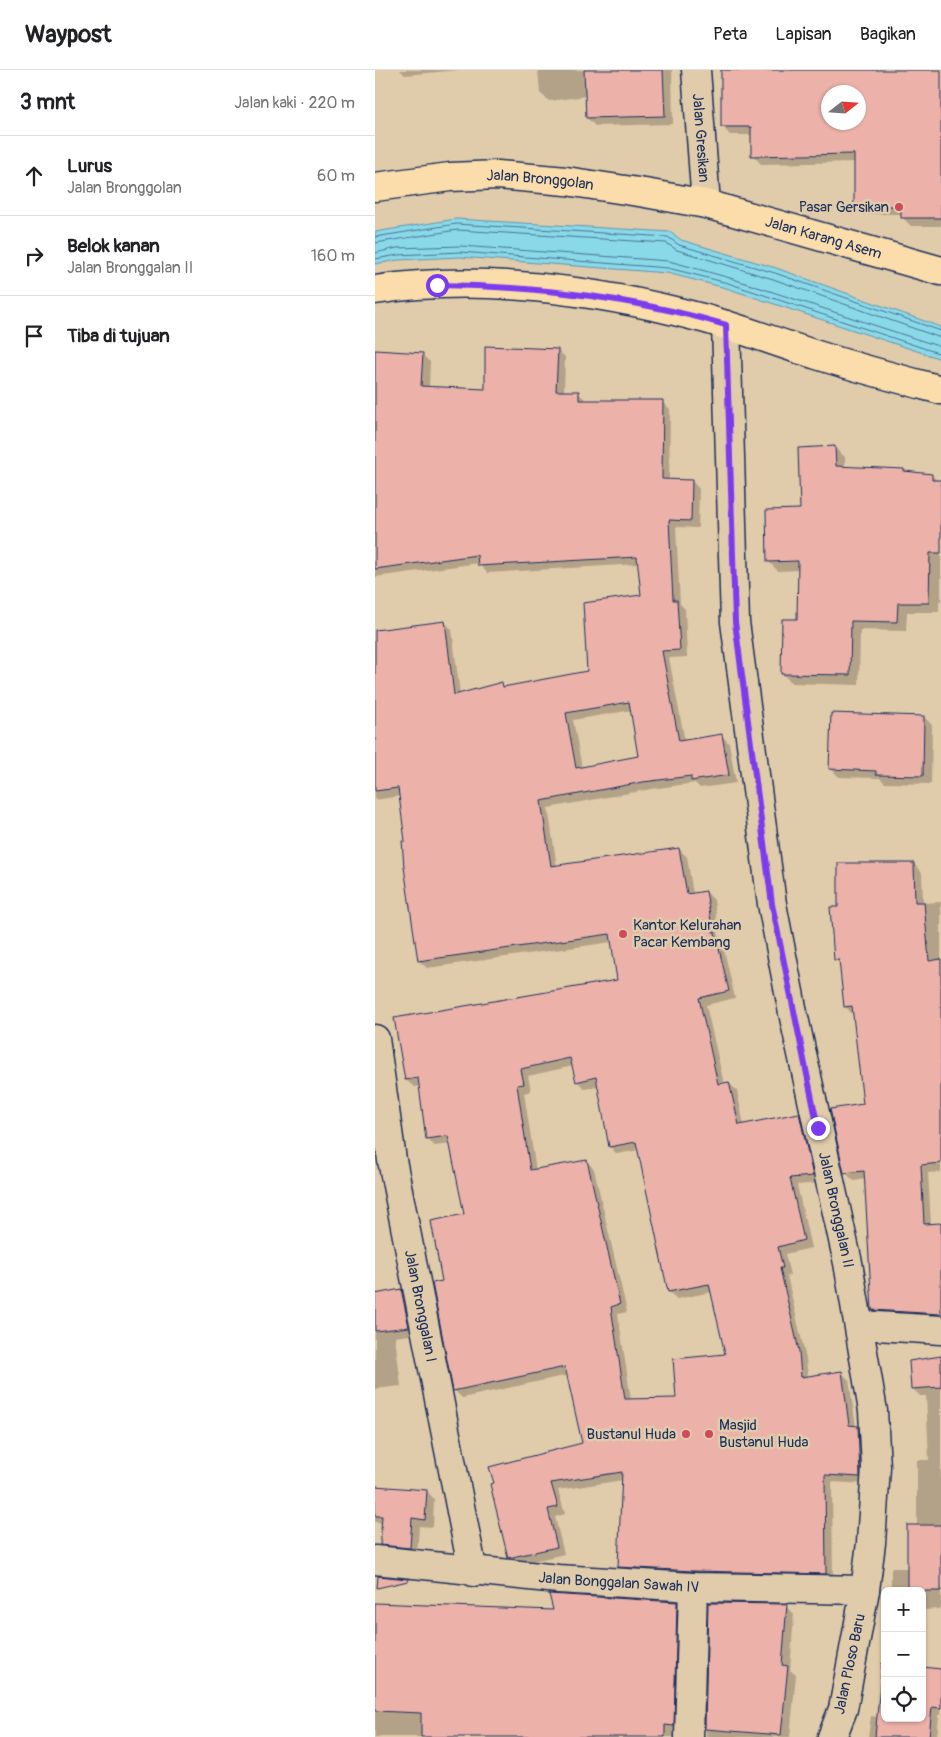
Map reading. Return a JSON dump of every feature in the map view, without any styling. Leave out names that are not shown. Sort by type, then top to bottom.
[{"type":"main road","name":"Jalan Bronggolan","points":[[375,186],[450,177],[498,175],[566,181],[706,204]]},
{"type":"main road","name":"Jalan Karang Asem","points":[[706,204],[941,272]]},
{"type":"main road","points":[[375,290],[437,285],[499,286],[581,294],[649,305],[726,325],[817,355],[941,390]]},
{"type":"street","name":"Jalan Gresikan","points":[[696,70],[706,204]]},
{"type":"street","name":"Jalan Bronggalan II","points":[[726,325],[735,622],[772,904],[860,1325],[872,1403],[876,1467],[871,1543],[865,1590]]},
{"type":"street","name":"Jalan Bronggalan I","points":[[375,1039],[394,1169],[473,1572]]},
{"type":"street","points":[[860,1325],[941,1330]]},
{"type":"street","name":"Jalan Bonggalan Sawah IV","points":[[375,1560],[473,1572],[693,1587],[865,1590]]},
{"type":"street","points":[[689,1737],[693,1587]]},
{"type":"street","name":"Jalan Ploso Baru","points":[[831,1737],[843,1709],[865,1590]]},
{"type":"water","points":[[456,219],[670,232],[681,240],[776,268],[941,327],[941,359],[726,288],[667,273],[460,257],[398,260],[375,264],[375,232]]},
{"type":"building","points":[[584,70],[663,70],[665,116],[586,118]]},
{"type":"building","points":[[721,70],[941,70],[941,218],[901,218],[901,206],[854,206],[854,154],[751,156],[751,127],[721,127]]},
{"type":"building","points":[[485,346],[558,349],[556,391],[579,391],[579,400],[663,400],[662,479],[692,480],[691,521],[669,520],[673,600],[677,600],[680,650],[662,651],[679,741],[722,734],[729,775],[691,781],[691,776],[643,782],[541,801],[551,866],[679,848],[687,894],[706,891],[713,932],[715,932],[729,991],[699,998],[718,1084],[729,1082],[739,1125],[799,1113],[813,1176],[790,1178],[804,1240],[778,1247],[783,1268],[780,1268],[799,1351],[801,1377],[842,1371],[849,1425],[858,1426],[860,1477],[825,1475],[826,1574],[618,1567],[622,1472],[551,1483],[558,1507],[548,1509],[557,1547],[508,1558],[490,1484],[494,1483],[489,1467],[582,1443],[565,1367],[453,1391],[432,1283],[442,1281],[431,1221],[464,1214],[448,1136],[426,1139],[418,1078],[405,1080],[394,1018],[617,980],[610,934],[418,961],[404,867],[402,841],[405,841],[398,788],[375,791],[375,630],[445,621],[454,695],[502,682],[503,687],[587,671],[583,603],[641,595],[637,557],[478,566],[477,555],[375,569],[375,350],[423,353],[421,386],[485,389]],"holes":[[[629,702],[638,756],[576,768],[566,713]],[[570,1058],[576,1082],[596,1077],[609,1147],[636,1142],[668,1292],[709,1284],[725,1354],[673,1359],[676,1398],[625,1399],[611,1307],[620,1304],[587,1160],[530,1170],[517,1085],[524,1084],[521,1069]]]},
{"type":"building","points":[[835,446],[836,466],[904,469],[904,471],[932,474],[932,480],[941,480],[941,553],[930,553],[929,603],[898,603],[897,622],[851,621],[850,675],[781,674],[782,619],[797,619],[798,561],[767,562],[766,510],[800,509],[798,448]]},
{"type":"building","points":[[831,713],[924,716],[923,776],[876,775],[876,771],[829,769]]},
{"type":"building","points":[[838,863],[914,863],[915,902],[924,902],[929,961],[941,959],[941,1163],[921,1165],[924,1224],[941,1223],[941,1314],[872,1310],[864,1171],[844,1173],[830,1109],[863,1104],[852,1006],[844,1007],[839,960],[834,960],[830,907],[838,907]]},
{"type":"building","points":[[401,1289],[409,1327],[375,1331],[375,1294]]},
{"type":"building","points":[[941,1356],[941,1387],[911,1389],[909,1361]]},
{"type":"building","points":[[375,1486],[427,1490],[425,1520],[412,1518],[410,1548],[380,1545],[382,1516],[375,1516]]},
{"type":"building","points":[[907,1525],[941,1525],[941,1591],[926,1591],[926,1587],[907,1587]]},
{"type":"building","points":[[378,1576],[408,1579],[408,1581],[377,1588]]},
{"type":"building","points":[[549,1594],[677,1602],[674,1726],[665,1725],[665,1737],[421,1737],[421,1713],[375,1711],[375,1603],[553,1610]]},
{"type":"building","points":[[708,1603],[787,1604],[782,1665],[788,1666],[781,1735],[705,1729]]},
{"type":"building","points":[[926,1667],[941,1669],[941,1708],[932,1707],[929,1737],[875,1737],[881,1674],[881,1722],[926,1722]]},
{"type":"place","name":"Pasar Gersikan","points":[[899,207]]},
{"type":"place","name":"Kantor Kelurahan Pacar Kembang","points":[[623,934]]},
{"type":"place","name":"Bustanul Huda","points":[[686,1434]]},
{"type":"place","name":"Masjid Bustanul Huda","points":[[709,1434]]},
{"type":"route","points":[[437,285],[499,286],[581,294],[649,305],[726,325],[735,622],[772,904],[818,1128]]}]
